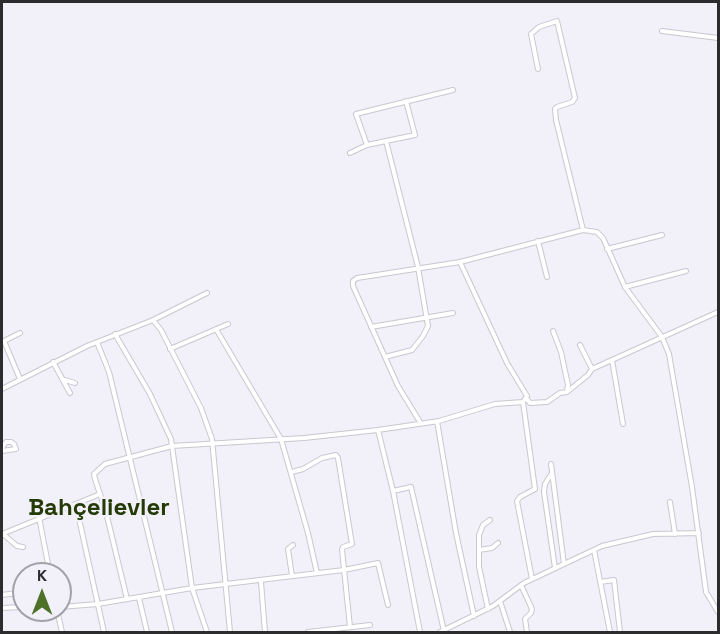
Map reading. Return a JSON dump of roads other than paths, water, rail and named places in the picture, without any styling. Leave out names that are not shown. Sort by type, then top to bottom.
[{"type":"street","points":[[538,69],[531,34],[539,27],[557,21],[575,98],[555,109],[556,120],[583,230]]},
{"type":"street","points":[[662,31],[718,38]]},
{"type":"street","points":[[367,145],[356,114],[453,90]]},
{"type":"street","points":[[350,153],[367,145],[415,135],[406,101]]},
{"type":"street","points":[[385,357],[412,350],[428,326],[418,267],[386,141]]},
{"type":"street","points":[[420,423],[398,386],[353,286],[354,281],[357,278],[418,267],[460,262],[583,230],[597,232],[603,238],[625,286],[662,337],[669,354],[699,533],[706,592],[718,612]]},
{"type":"street","points":[[607,249],[662,235]]},
{"type":"street","points":[[538,242],[547,277]]},
{"type":"street","points":[[460,262],[525,401],[535,489],[517,501],[532,579]]},
{"type":"street","points":[[625,286],[686,271]]},
{"type":"street","points":[[2,389],[53,362],[115,334],[153,320],[207,293]]},
{"type":"street","points":[[127,599],[94,474],[105,464],[172,446],[378,430],[437,421],[504,402],[542,403],[567,392],[592,369],[718,312]]},
{"type":"street","points":[[371,327],[453,313]]},
{"type":"street","points":[[153,320],[161,330],[201,408],[212,443],[230,633]]},
{"type":"street","points":[[170,349],[228,324]]},
{"type":"street","points":[[216,329],[281,439],[292,472],[317,573]]},
{"type":"street","points":[[553,332],[563,363],[568,385],[567,392]]},
{"type":"street","points":[[20,333],[3,342],[20,379]]},
{"type":"street","points":[[115,334],[154,402],[171,439],[192,588],[207,633]]},
{"type":"street","points":[[97,342],[109,372],[172,633]]},
{"type":"street","points":[[580,345],[592,369]]},
{"type":"street","points":[[612,360],[623,424]]},
{"type":"street","points":[[53,362],[70,393]]},
{"type":"street","points":[[64,380],[75,383]]},
{"type":"street","points":[[437,421],[456,532],[474,615]]},
{"type":"street","points":[[378,430],[393,491],[420,633]]},
{"type":"street","points":[[292,472],[303,469],[322,458],[336,455],[338,458],[352,544],[343,547],[342,550],[350,627]]},
{"type":"street","points":[[551,464],[564,564]]},
{"type":"street","points":[[552,473],[545,484],[544,492],[555,568]]},
{"type":"street","points":[[393,491],[411,488],[442,632],[488,609],[532,579],[602,546],[653,534],[699,533]]},
{"type":"street","points":[[22,547],[17,546],[2,534],[100,494]]},
{"type":"street","points":[[36,502],[48,562]]},
{"type":"street","points":[[670,502],[675,534]]},
{"type":"street","points":[[76,505],[104,633]]},
{"type":"street","points":[[488,609],[479,567],[479,549],[480,529],[490,520]]},
{"type":"street","points":[[479,549],[492,548],[498,543]]},
{"type":"street","points":[[292,576],[288,549],[293,545]]},
{"type":"street","points":[[594,550],[610,633]]},
{"type":"street","points":[[72,607],[192,588],[261,582],[378,563],[388,604]]},
{"type":"street","points":[[600,582],[614,580],[620,633]]},
{"type":"street","points":[[261,582],[265,633]]},
{"type":"street","points":[[521,585],[531,609],[531,613],[525,619],[526,633]]},
{"type":"street","points":[[139,598],[147,633]]},
{"type":"street","points":[[500,601],[510,633]]},
{"type":"street","points":[[308,633],[342,631],[350,627],[370,625]]},
{"type":"district","name":"Bahçelievler","points":[[99,508]]}]
